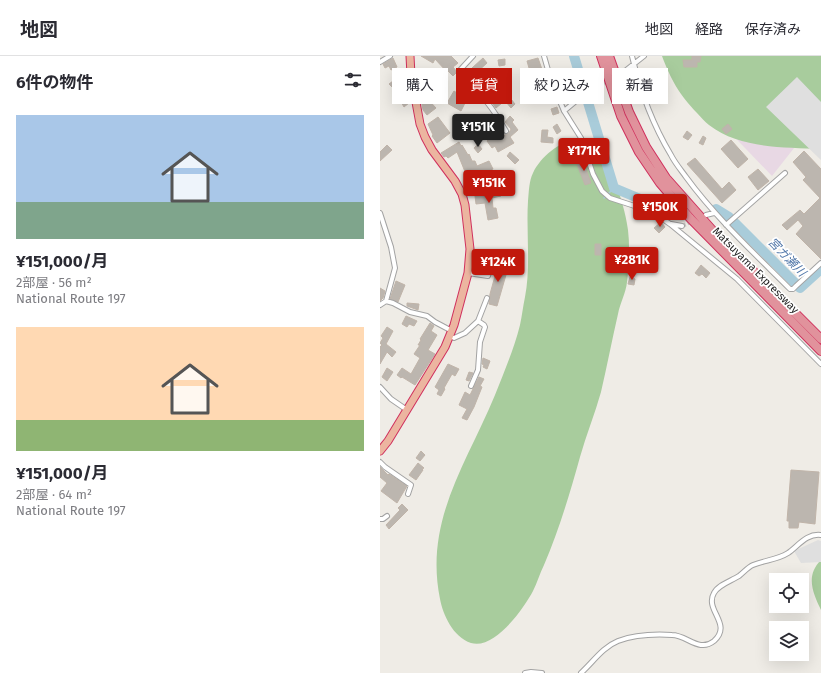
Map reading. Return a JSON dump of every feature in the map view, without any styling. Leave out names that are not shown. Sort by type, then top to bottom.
[{"type":"highway","points":[[380,451],[388,441],[445,347],[451,333],[468,273],[470,249],[465,206],[462,194],[455,181],[432,150],[420,124],[412,82],[410,56]]},
{"type":"highway","points":[[597,56],[621,116]]},
{"type":"highway","name":"Matsuyama Expressway","points":[[601,56],[621,116],[649,168],[672,198],[690,218],[821,351]]},
{"type":"highway","name":"Matsuyama Expressway","points":[[609,56],[629,112],[640,136],[663,174],[691,208],[821,338]]},
{"type":"highway","points":[[615,56],[640,136]]},
{"type":"street","points":[[380,62],[390,56]]},
{"type":"street","points":[[473,56],[460,70],[461,74],[472,89],[484,99],[506,130]]},
{"type":"street","points":[[544,56],[550,77],[564,111],[581,138],[593,174],[602,191],[610,198],[653,212],[670,224],[737,279],[821,364]]},
{"type":"street","points":[[632,56],[656,125],[671,156],[714,213],[790,289],[793,289],[821,263]]},
{"type":"street","points":[[629,68],[644,56]]},
{"type":"street","points":[[564,111],[572,104]]},
{"type":"street","points":[[726,225],[785,173]]},
{"type":"street","points":[[380,212],[392,247],[396,268],[386,301],[380,305]]},
{"type":"street","points":[[706,215],[714,213]]},
{"type":"street","points":[[670,224],[682,226]]},
{"type":"street","points":[[468,273],[488,276],[494,254]]},
{"type":"street","points":[[386,301],[410,312],[427,316],[451,333],[454,338],[464,333],[478,321],[487,298]]},
{"type":"street","points":[[471,386],[478,370],[480,342],[485,328],[484,325],[478,321]]},
{"type":"street","points":[[380,387],[391,399],[407,410]]},
{"type":"street","points":[[380,462],[411,485],[408,494]]},
{"type":"street","points":[[380,519],[387,516]]},
{"type":"street","points":[[581,673],[610,645],[630,638],[649,635],[674,634],[699,645],[709,645],[721,632],[721,625],[714,611],[712,601],[714,593],[720,587],[752,565],[778,558],[815,534],[821,535]]},
{"type":"street","points":[[525,673],[542,673]]},
{"type":"shaded area","points":[[797,77],[821,102],[821,160],[766,107]]},
{"type":"shaded area","points":[[719,121],[798,143],[772,176]]},
{"type":"shaded area","points":[[818,540],[821,541],[821,562],[801,563],[794,551]]},
{"type":"green space","points":[[662,56],[821,56],[821,149],[777,147],[748,143],[721,133],[709,125],[680,93],[672,80]]},
{"type":"green space","points":[[576,138],[589,142],[600,151],[614,177],[627,222],[629,236],[629,263],[626,286],[619,310],[599,400],[582,449],[559,525],[534,588],[516,617],[499,634],[490,640],[480,643],[471,643],[459,636],[454,631],[446,618],[440,599],[437,570],[438,543],[443,518],[451,493],[495,395],[518,334],[527,285],[528,201],[529,186],[532,176],[536,167],[551,151],[563,143]]},
{"type":"green space","points":[[821,560],[821,610],[813,591],[812,578],[816,566]]},
{"type":"building","points":[[421,56],[451,56],[458,63],[453,67],[456,73],[453,76],[448,71],[448,68],[443,68],[435,59],[433,63]]},
{"type":"building","points":[[692,56],[701,56],[700,62],[697,62],[697,67],[684,67],[683,60],[692,60]]},
{"type":"building","points":[[393,58],[397,67],[392,68],[391,70],[389,66],[385,68],[383,64]]},
{"type":"building","points":[[483,58],[487,63],[482,68],[472,68]]},
{"type":"building","points":[[538,58],[542,68],[529,68],[527,61]]},
{"type":"building","points":[[505,59],[505,65],[499,66],[498,60]]},
{"type":"building","points":[[454,91],[456,92],[456,104],[464,104],[461,111],[448,104]]},
{"type":"building","points":[[512,100],[515,104],[511,108],[508,104],[512,104]]},
{"type":"building","points":[[422,104],[432,104],[436,108],[427,115],[423,110]]},
{"type":"building","points":[[493,104],[501,104],[496,108]]},
{"type":"building","points":[[557,107],[559,113],[553,115],[551,109]]},
{"type":"building","points":[[510,116],[514,120],[512,122],[518,130],[510,137],[514,143],[498,152],[495,146],[492,148],[487,141],[498,133],[501,137],[509,133],[511,129],[505,122]]},
{"type":"building","points":[[438,117],[450,133],[437,143],[432,136],[433,135],[428,124]]},
{"type":"building","points":[[557,124],[561,131],[557,134],[553,127]]},
{"type":"building","points":[[728,124],[732,129],[726,134],[722,129]]},
{"type":"building","points":[[542,130],[548,130],[547,137],[553,138],[553,143],[541,142]]},
{"type":"building","points":[[687,131],[692,135],[688,140],[683,137]]},
{"type":"building","points":[[703,136],[706,138],[703,145],[699,143]]},
{"type":"building","points":[[731,140],[748,159],[738,168],[721,149]]},
{"type":"building","points":[[459,142],[468,155],[469,154],[472,161],[475,161],[477,166],[489,161],[493,169],[481,176],[482,179],[470,184],[457,152],[448,158],[446,156],[444,157],[441,153]]},
{"type":"building","points":[[478,144],[482,149],[478,153],[474,148]]},
{"type":"building","points":[[387,145],[392,150],[380,161],[380,152]]},
{"type":"building","points":[[804,151],[821,169],[821,259],[796,234],[803,226],[798,220],[787,230],[782,225],[800,210],[804,214],[820,198],[803,180],[806,177],[793,162]]},
{"type":"building","points":[[510,152],[519,160],[515,164],[507,156]]},
{"type":"building","points":[[695,158],[722,189],[729,182],[736,190],[722,203],[687,164]]},
{"type":"building","points":[[583,160],[591,183],[585,185],[576,162]]},
{"type":"building","points":[[758,169],[769,181],[758,190],[748,177]]},
{"type":"building","points":[[495,190],[496,194],[501,193],[501,196],[492,198],[493,208],[496,208],[498,218],[488,220],[485,203],[476,204],[475,196],[491,194],[490,191]]},
{"type":"building","points":[[661,222],[665,227],[659,233],[654,228]]},
{"type":"building","points":[[595,244],[601,244],[601,255],[595,255]]},
{"type":"building","points":[[501,256],[506,257],[504,267],[508,268],[497,306],[489,304],[490,294]]},
{"type":"building","points":[[701,265],[710,273],[706,278],[702,274],[699,276],[695,273]]},
{"type":"building","points":[[630,277],[635,279],[634,285],[628,284]]},
{"type":"building","points":[[396,281],[405,285],[398,302],[390,299]]},
{"type":"building","points":[[380,288],[385,291],[383,298],[380,301]]},
{"type":"building","points":[[407,303],[419,304],[418,310],[407,306]]},
{"type":"building","points":[[406,316],[417,321],[414,326],[409,324],[407,327],[402,324]]},
{"type":"building","points":[[430,323],[434,326],[431,331],[437,335],[428,350],[435,354],[415,385],[397,375],[402,368],[411,374],[420,358],[414,354],[420,345],[418,345],[421,340],[420,339]]},
{"type":"building","points":[[387,327],[393,331],[386,344],[396,352],[392,357],[387,352],[380,364],[380,347],[382,345],[380,343],[383,338],[381,336]]},
{"type":"building","points":[[483,358],[490,361],[487,369],[483,367]]},
{"type":"building","points":[[448,364],[459,369],[455,376],[452,374],[441,396],[437,394],[439,390],[435,387]]},
{"type":"building","points":[[387,368],[393,372],[387,381],[382,377]]},
{"type":"building","points":[[469,372],[473,373],[469,381],[466,380]]},
{"type":"building","points":[[479,377],[484,379],[480,386],[482,387],[467,420],[462,418],[467,409],[459,405],[465,392],[470,395]]},
{"type":"building","points":[[421,451],[425,455],[420,461],[416,458]]},
{"type":"building","points":[[418,463],[424,468],[416,480],[409,475]]},
{"type":"building","points":[[380,467],[388,475],[389,474],[407,486],[397,503],[381,491],[387,483],[380,477]]},
{"type":"building","points":[[791,470],[819,472],[815,524],[799,522],[798,528],[789,528],[789,521],[787,521]]},
{"type":"building","points":[[402,504],[408,510],[389,529],[386,525],[400,510],[398,508]]},
{"type":"waterway","name":"宮ガ瀬川","points":[[574,56],[614,188],[657,206]]},
{"type":"waterway","points":[[604,198],[614,188]]},
{"type":"waterway","name":"宮ガ瀬川","points":[[716,209],[729,217]]},
{"type":"waterway","name":"宮ガ瀬川","points":[[735,223],[800,288],[821,269]]},
{"type":"tunnel","points":[[604,84],[610,80]]},
{"type":"tunnel","points":[[682,226],[693,221]]}]
